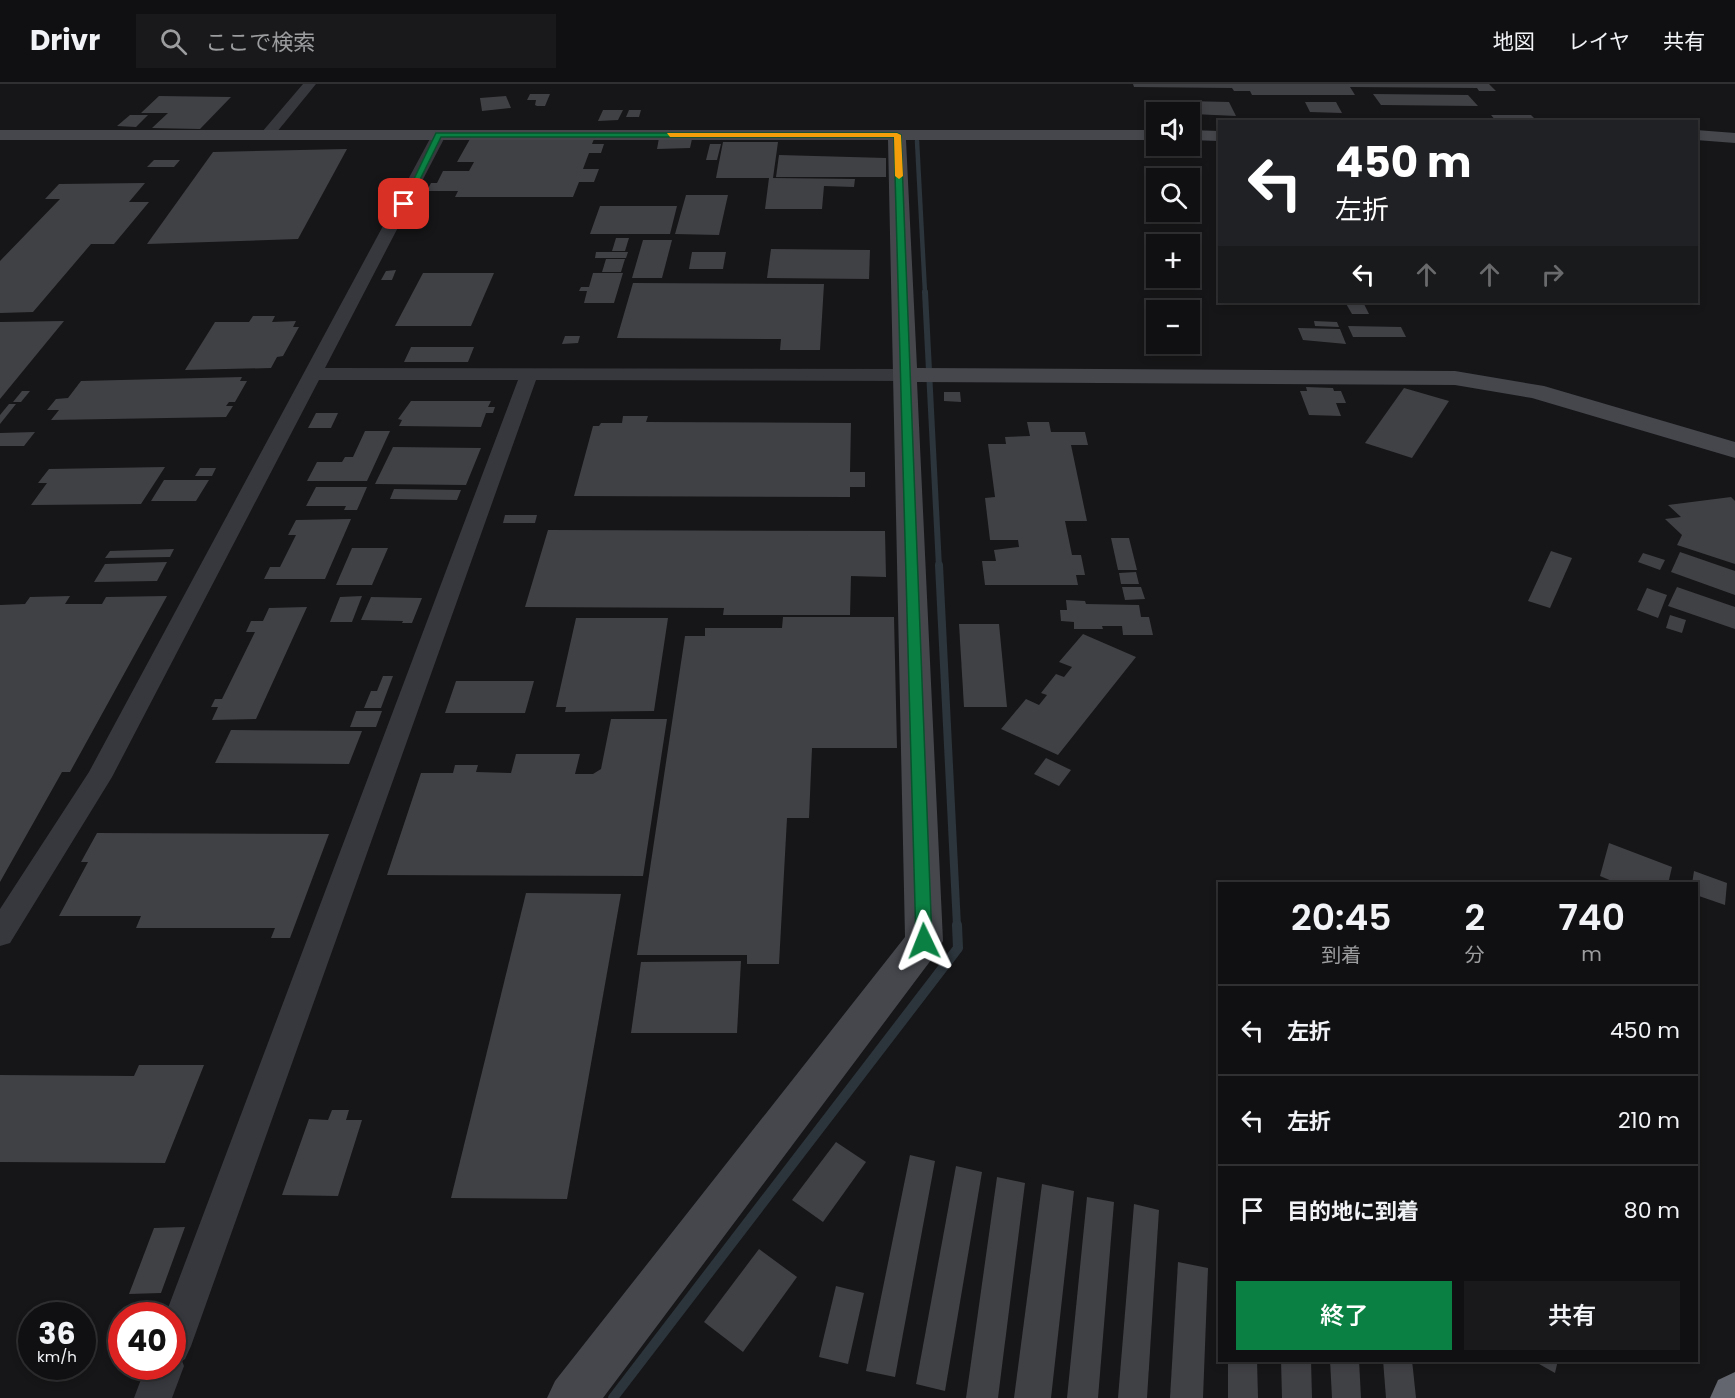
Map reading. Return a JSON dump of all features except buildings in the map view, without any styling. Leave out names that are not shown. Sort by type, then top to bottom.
[{"type":"street","points":[[267,135],[310,84]]},
{"type":"street","points":[[0,135],[1146,135]]},
{"type":"street","points":[[0,934],[99,777],[438,135]]},
{"type":"street","points":[[572,1398],[924,941],[921,375],[897,135]]},
{"type":"street","points":[[1200,135],[1218,136]]},
{"type":"street","points":[[1698,135],[1735,138]]},
{"type":"street","points":[[313,374],[1455,378],[1535,391],[1735,450]]},
{"type":"street","points":[[186,1308],[529,374]]},
{"type":"street","points":[[153,1398],[160,1380]]},
{"type":"waterway","points":[[917,141],[925,293]]},
{"type":"waterway","points":[[925,292],[939,567]]},
{"type":"waterway","points":[[939,565],[957,926]]},
{"type":"waterway","points":[[613,1398],[958,948],[957,925]]},
{"type":"slow traffic","points":[[670,134],[897,135],[899,176]]},
{"type":"route","points":[[404,204],[438,135],[897,135],[907,375],[924,941]]}]
